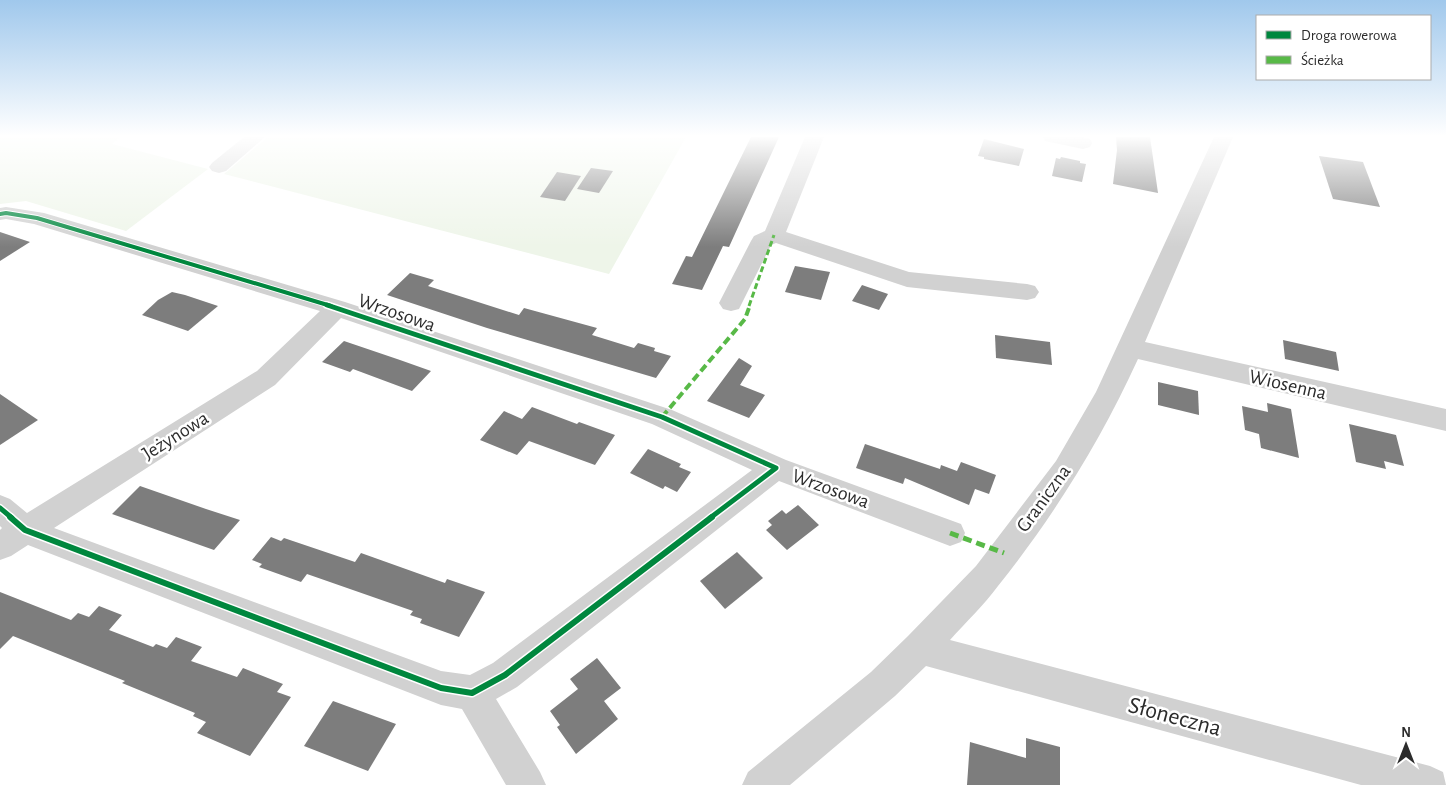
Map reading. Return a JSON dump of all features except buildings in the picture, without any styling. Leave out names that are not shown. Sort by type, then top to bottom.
[{"type":"street","points":[[731,304],[762,241],[774,235],[800,174]]},
{"type":"street","name":"Graniczna","points":[[761,785],[883,684],[920,648],[987,576],[1066,469],[1108,395],[1208,174]]},
{"type":"street","name":"Wrzosowa","points":[[0,214],[37,218],[337,308],[662,417],[776,468],[950,533]]},
{"type":"street","points":[[774,235],[907,279],[1027,292]]},
{"type":"street","name":"Jeżynowa","points":[[12,538],[266,378],[337,308]]},
{"type":"street","name":"Wiosenna","points":[[1130,348],[1446,420]]},
{"type":"street","points":[[0,508],[12,538],[441,688],[472,693],[505,676],[776,468]]},
{"type":"street","name":"Słoneczna","points":[[920,648],[1430,785]]},
{"type":"street","points":[[472,693],[527,785]]},
{"type":"shaded area","points":[[0,174],[202,174],[126,231],[26,201],[0,204]]},
{"type":"shaded area","points":[[224,174],[665,174],[609,274]]},
{"type":"marked path","points":[[662,417],[745,319],[774,235]]},
{"type":"marked path","points":[[950,533],[1004,553]]},
{"type":"cycle path","points":[[0,214],[6,213],[37,218],[337,308],[662,417],[776,468],[505,675],[472,693],[441,688],[25,530],[0,508]]}]
